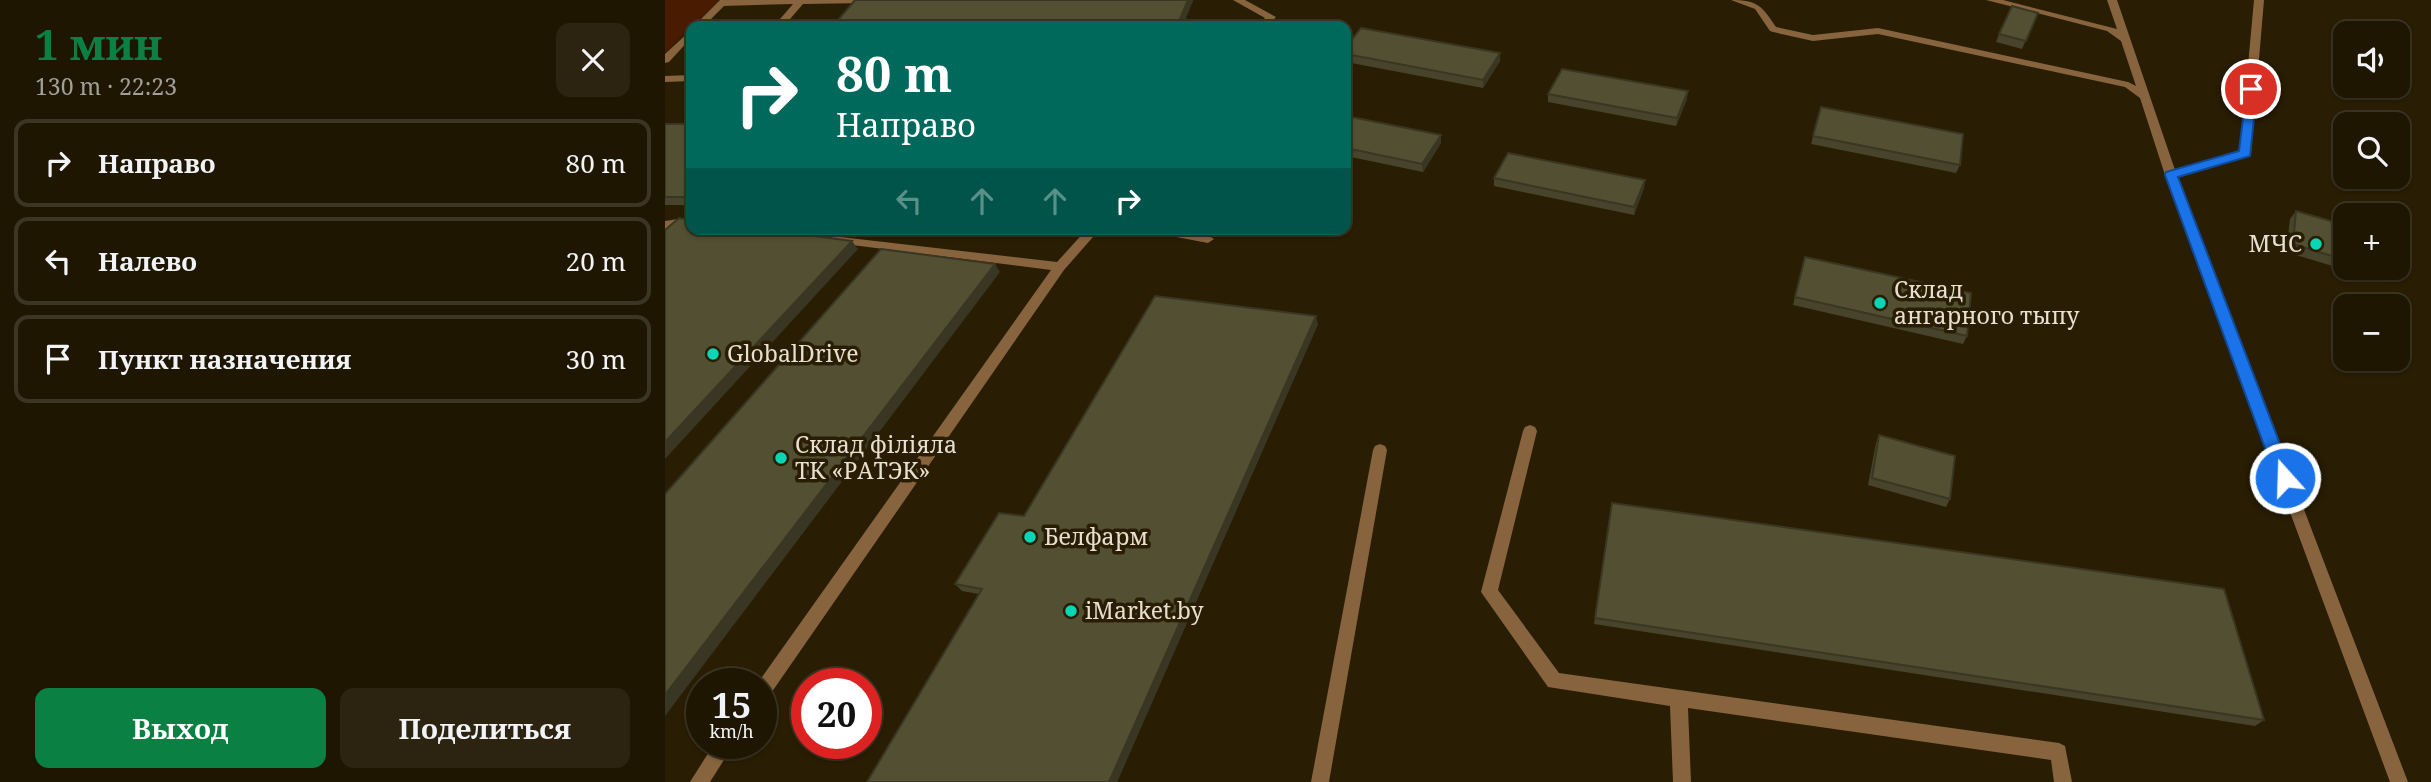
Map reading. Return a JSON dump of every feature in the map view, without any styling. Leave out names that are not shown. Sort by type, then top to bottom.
[{"type":"street","points":[[704,21],[724,1],[868,0]]},
{"type":"street","points":[[1238,0],[1271,17],[1267,21]]},
{"type":"street","points":[[1736,0],[1758,7],[1773,29],[1798,36],[1819,38],[1878,31],[2128,85],[2144,97]]},
{"type":"street","points":[[2112,0],[2171,175],[2399,782]]},
{"type":"street","points":[[2171,175],[2245,153],[2259,0]]},
{"type":"street","points":[[783,21],[801,1]]},
{"type":"street","points":[[1994,1],[2110,29],[2125,39]]},
{"type":"street","points":[[665,60],[686,38]]},
{"type":"street","points":[[665,79],[686,78]]},
{"type":"street","points":[[665,225],[686,222]]},
{"type":"street","points":[[777,670],[1060,267],[1089,235]]},
{"type":"street","points":[[1186,235],[1207,239]]},
{"type":"street","points":[[824,238],[1060,267]]},
{"type":"street","points":[[1530,431],[1489,592],[1554,681],[2059,752],[2063,782]]},
{"type":"street","points":[[1320,782],[1380,450]]},
{"type":"street","points":[[1679,698],[1682,782]]},
{"type":"street","points":[[698,782],[714,759]]},
{"type":"shaded area","points":[[665,0],[719,0],[698,21],[686,21],[686,32],[665,53]]},
{"type":"building","points":[[855,0],[1188,0],[1179,21],[837,21]]},
{"type":"building","points":[[2012,6],[2038,13],[2026,41],[1999,34]]},
{"type":"building","points":[[1361,28],[1500,53],[1483,80],[1351,55],[1351,41]]},
{"type":"building","points":[[1562,69],[1688,91],[1677,118],[1548,94]]},
{"type":"building","points":[[1821,107],[1963,134],[1960,165],[1813,136]]},
{"type":"building","points":[[1351,117],[1441,135],[1422,164],[1351,149]]},
{"type":"building","points":[[665,124],[686,124],[686,197],[665,197]]},
{"type":"building","points":[[1508,153],[1645,180],[1634,207],[1494,178]]},
{"type":"building","points":[[2296,211],[2333,222],[2333,256],[2293,244]]},
{"type":"building","name":"GlobalDrive","points":[[679,218],[686,219],[686,235],[807,235],[852,241],[665,442],[665,230]]},
{"type":"building","points":[[881,249],[995,264],[665,695],[665,494]]},
{"type":"building","name":"Склад ангарного тыпу","points":[[1805,257],[1971,293],[1967,336],[1795,297]]},
{"type":"building","points":[[1155,296],[1316,316],[1109,782],[867,782],[982,589],[955,584],[999,513],[1024,516]]},
{"type":"building","points":[[1879,435],[1955,456],[1950,499],[1872,478]]},
{"type":"building","points":[[1612,503],[2224,589],[2264,720],[1595,618]]},
{"type":"place","name":"МЧС","points":[[2316,244]]},
{"type":"place","name":"Склад ангарного тыпу","points":[[1880,303]]},
{"type":"place","name":"GlobalDrive","points":[[713,354]]},
{"type":"place","name":"Склад філіяла ТК «РАТЭК»","points":[[781,458]]},
{"type":"place","name":"Белфарм","points":[[1030,537]]},
{"type":"place","name":"iMarket.by","points":[[1071,611]]},
{"type":"route","points":[[2251,89],[2245,153],[2171,175],[2285,478]]}]
